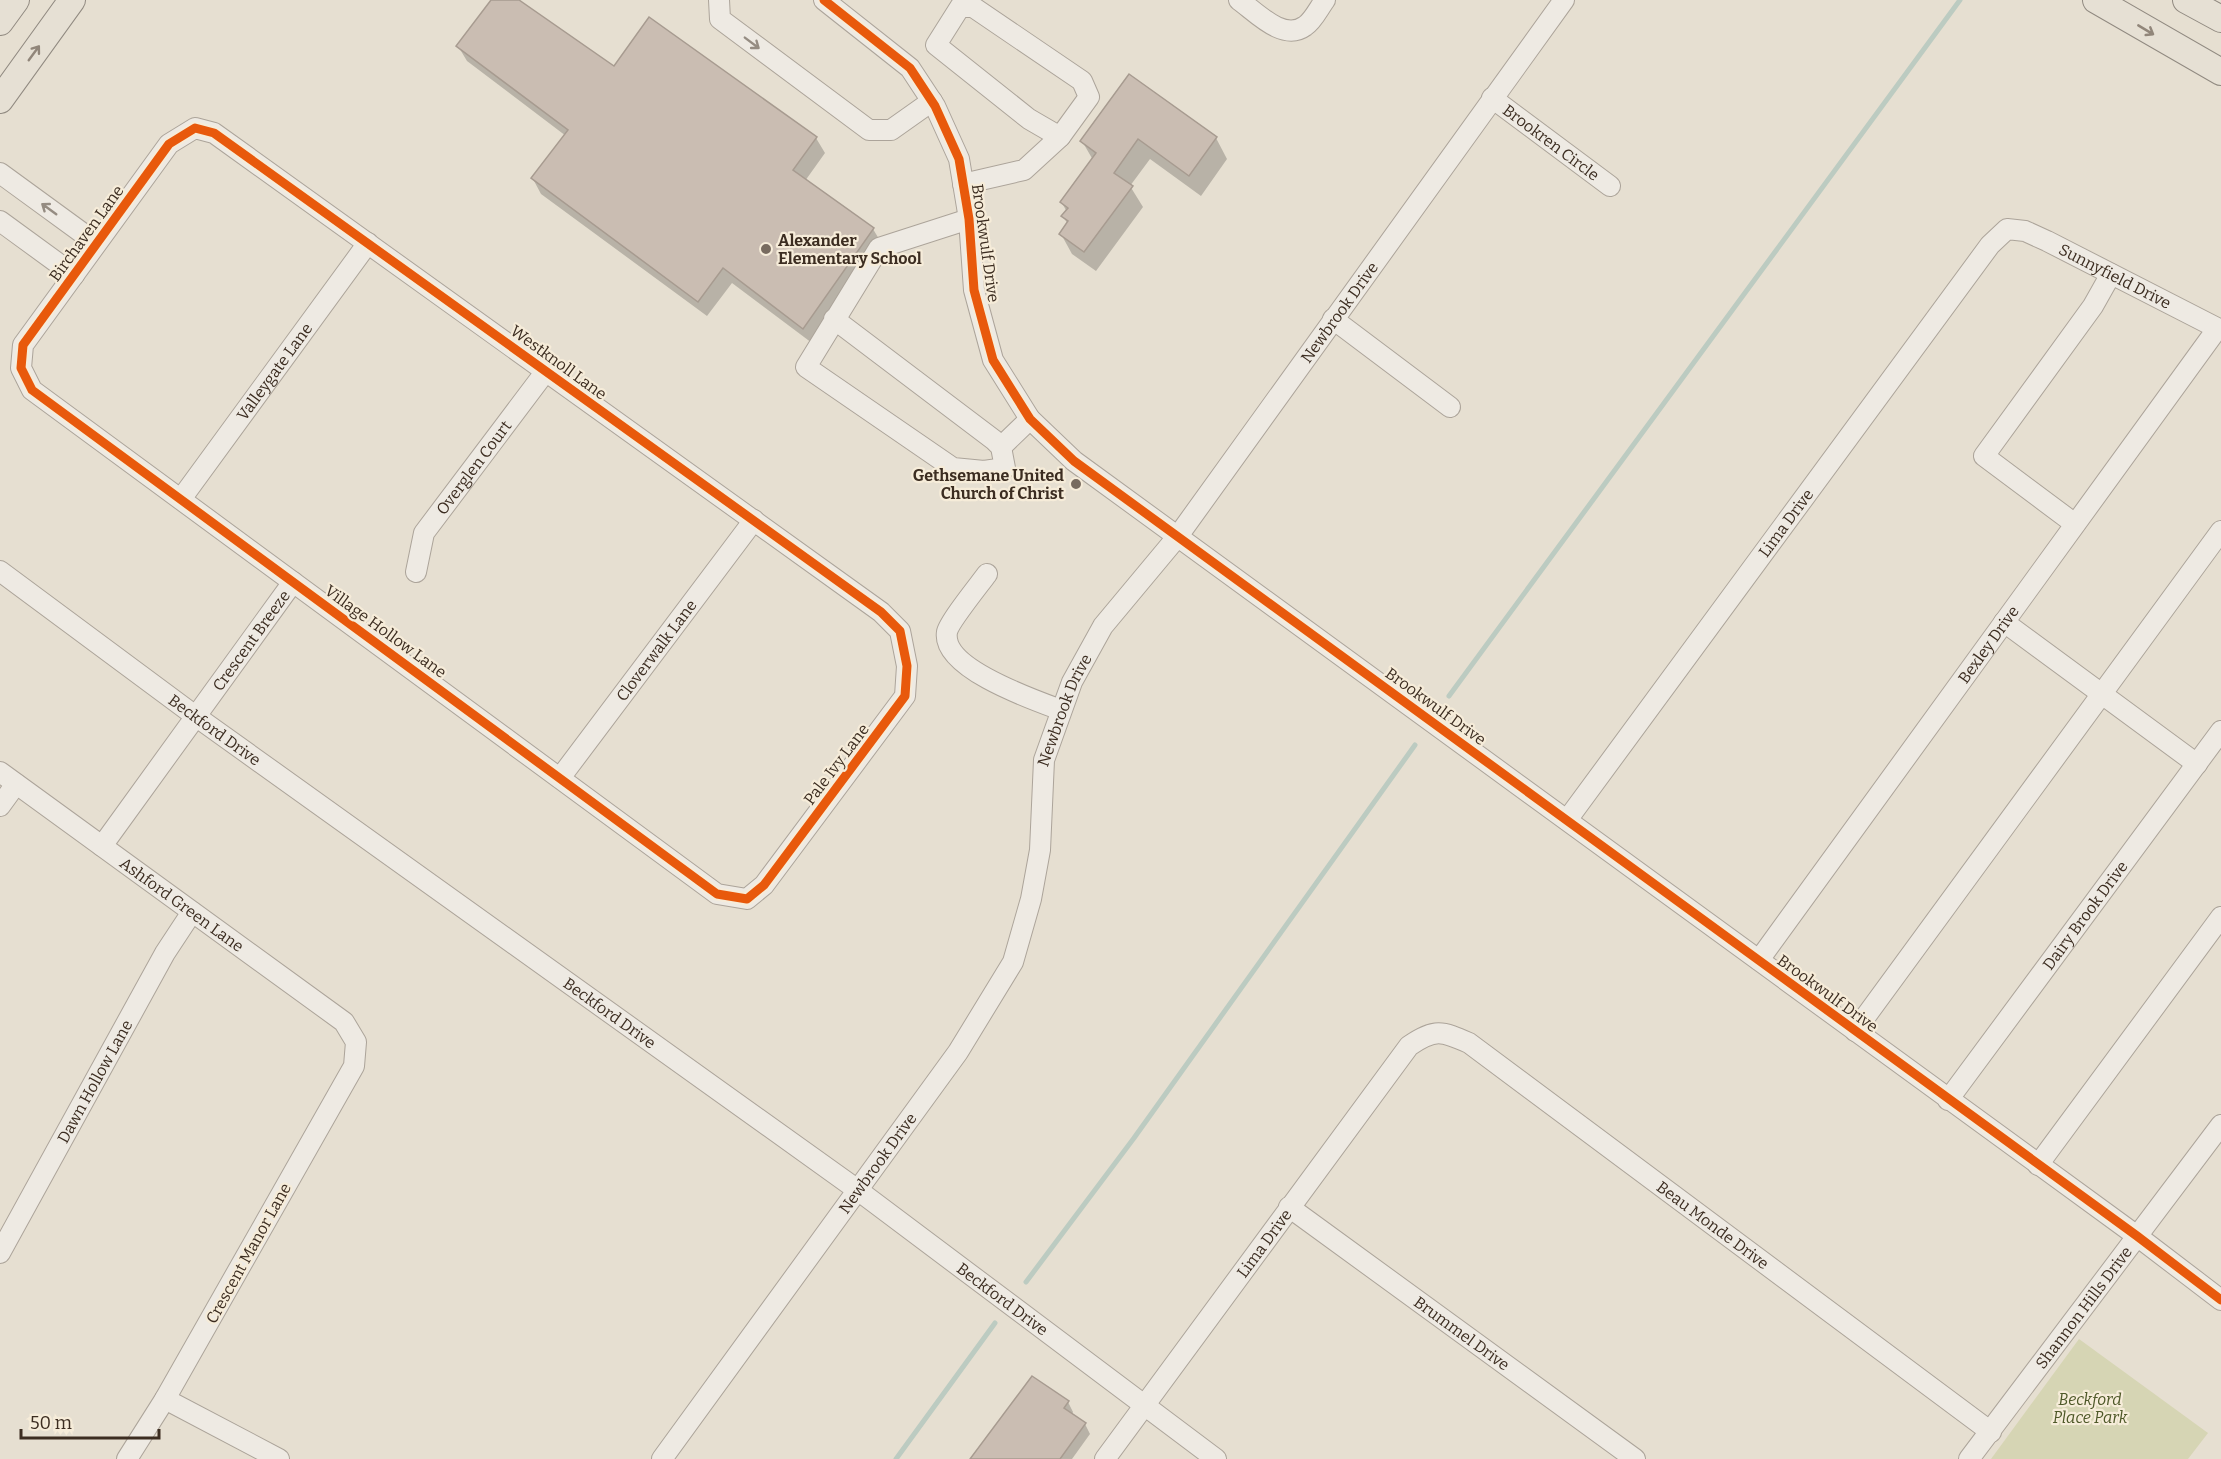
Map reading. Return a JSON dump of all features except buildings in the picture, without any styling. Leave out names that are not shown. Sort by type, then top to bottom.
[{"type":"main road","points":[[0,22],[16,0]]},
{"type":"main road","points":[[0,100],[72,0]]},
{"type":"main road","points":[[2096,0],[2221,72]]},
{"type":"main road","points":[[2186,0],[2221,20]]},
{"type":"street","points":[[720,0],[720,19],[869,130],[891,130],[932,101]]},
{"type":"street","name":"Brookwulf Drive","points":[[824,0],[910,68],[932,101],[959,159],[969,219],[974,290],[993,360],[1030,419],[1074,461],[1948,1100],[2138,1236],[2221,1300]]},
{"type":"street","points":[[1239,0],[1279,29],[1293,32],[1306,26],[1325,0]]},
{"type":"street","name":"Newbrook Drive","points":[[662,1459],[958,1052],[1014,962],[1031,899],[1040,850],[1044,760],[1060,710],[1081,662],[1103,626],[1178,536],[1564,0]]},
{"type":"street","points":[[910,68],[936,45],[960,7],[973,7],[1082,81],[1089,97],[1060,137],[1024,170],[963,184]]},
{"type":"street","points":[[936,45],[1029,119],[1060,137]]},
{"type":"street","name":"Brookren Circle","points":[[1492,98],[1610,186]]},
{"type":"street","name":"Birchaven Lane","points":[[21,368],[23,345],[96,243],[169,144],[195,128]]},
{"type":"street","name":"Westknoll Lane","points":[[195,128],[214,133],[881,612],[900,631]]},
{"type":"street","points":[[0,173],[96,243]]},
{"type":"street","points":[[834,319],[1000,447],[1005,468],[984,471],[952,468],[806,367],[834,319],[879,248],[969,219]]},
{"type":"street","points":[[0,221],[74,275]]},
{"type":"street","name":"Sunnyfield Drive","points":[[2007,229],[2025,231],[2219,330]]},
{"type":"street","name":"Lima Drive","points":[[1567,820],[1990,245],[2007,229]]},
{"type":"street","name":"Valleygate Lane","points":[[180,499],[368,243]]},
{"type":"street","points":[[2075,524],[1984,456],[2092,306],[2112,274]]},
{"type":"street","points":[[1333,319],[1450,407]]},
{"type":"street","name":"Bexley Drive","points":[[1759,960],[2075,524],[2219,330]]},
{"type":"street","name":"Village Hollow Lane","points":[[21,368],[32,390],[717,894],[747,899]]},
{"type":"street","name":"Overglen Court","points":[[416,572],[424,533],[546,371]]},
{"type":"street","points":[[1000,447],[1030,419]]},
{"type":"street","name":"Cloverwalk Lane","points":[[560,778],[754,520]]},
{"type":"street","points":[[1855,1031],[2221,531]]},
{"type":"street","name":"Beckford Drive","points":[[0,571],[194,715],[858,1191],[1143,1407],[1216,1459]]},
{"type":"street","points":[[987,574],[947,630],[947,643],[963,661],[1005,689],[1060,710]]},
{"type":"street","name":"Crescent Breeze","points":[[102,846],[194,715],[293,582]]},
{"type":"street","points":[[2004,622],[2197,764]]},
{"type":"street","name":"Pale Ivy Lane","points":[[747,899],[764,885],[905,696],[907,666],[900,631]]},
{"type":"street","name":"Dairy Brook Drive","points":[[1948,1100],[2221,732]]},
{"type":"street","points":[[0,806],[8,778]]},
{"type":"street","name":"Ashford Green Lane","points":[[8,778],[344,1022],[356,1042]]},
{"type":"street","name":"Dawn Hollow Lane","points":[[0,1253],[165,952],[192,912]]},
{"type":"street","points":[[2038,1165],[2221,917]]},
{"type":"street","name":"Lima Drive","points":[[1105,1459],[1409,1046],[1429,1032]]},
{"type":"street","name":"Beau Monde Drive","points":[[1429,1032],[1447,1034],[1469,1043],[1991,1432]]},
{"type":"street","name":"Crescent Manor Lane","points":[[127,1459],[165,1399],[354,1066],[356,1042]]},
{"type":"street","name":"Shannon Hills Drive","points":[[1969,1459],[2221,1125]]},
{"type":"street","name":"Brummel Drive","points":[[1289,1207],[1635,1459]]},
{"type":"street","points":[[165,1399],[279,1459]]},
{"type":"green space","name":"Beckford Place Park","points":[[2079,1339],[2208,1433],[2188,1459],[1991,1459]]},
{"type":"waterway","points":[[1449,696],[1960,0]]},
{"type":"waterway","points":[[1026,1282],[1134,1138],[1415,745]]},
{"type":"waterway","points":[[896,1459],[995,1323]]},
{"type":"cycle path","points":[[824,0],[910,68],[935,106],[959,159],[969,219],[974,290],[993,360],[1030,419],[1074,461],[2137,1236],[2221,1300]]},
{"type":"cycle path","points":[[195,128],[214,133],[881,612],[900,631],[907,666],[905,696],[764,885],[747,899],[717,894],[32,390],[21,368],[23,345],[169,144],[195,128]]},
{"type":"place","name":"Alexander Elementary School","points":[[766,249]]},
{"type":"place","name":"Gethsemane United Church of Christ","points":[[1076,484]]}]
